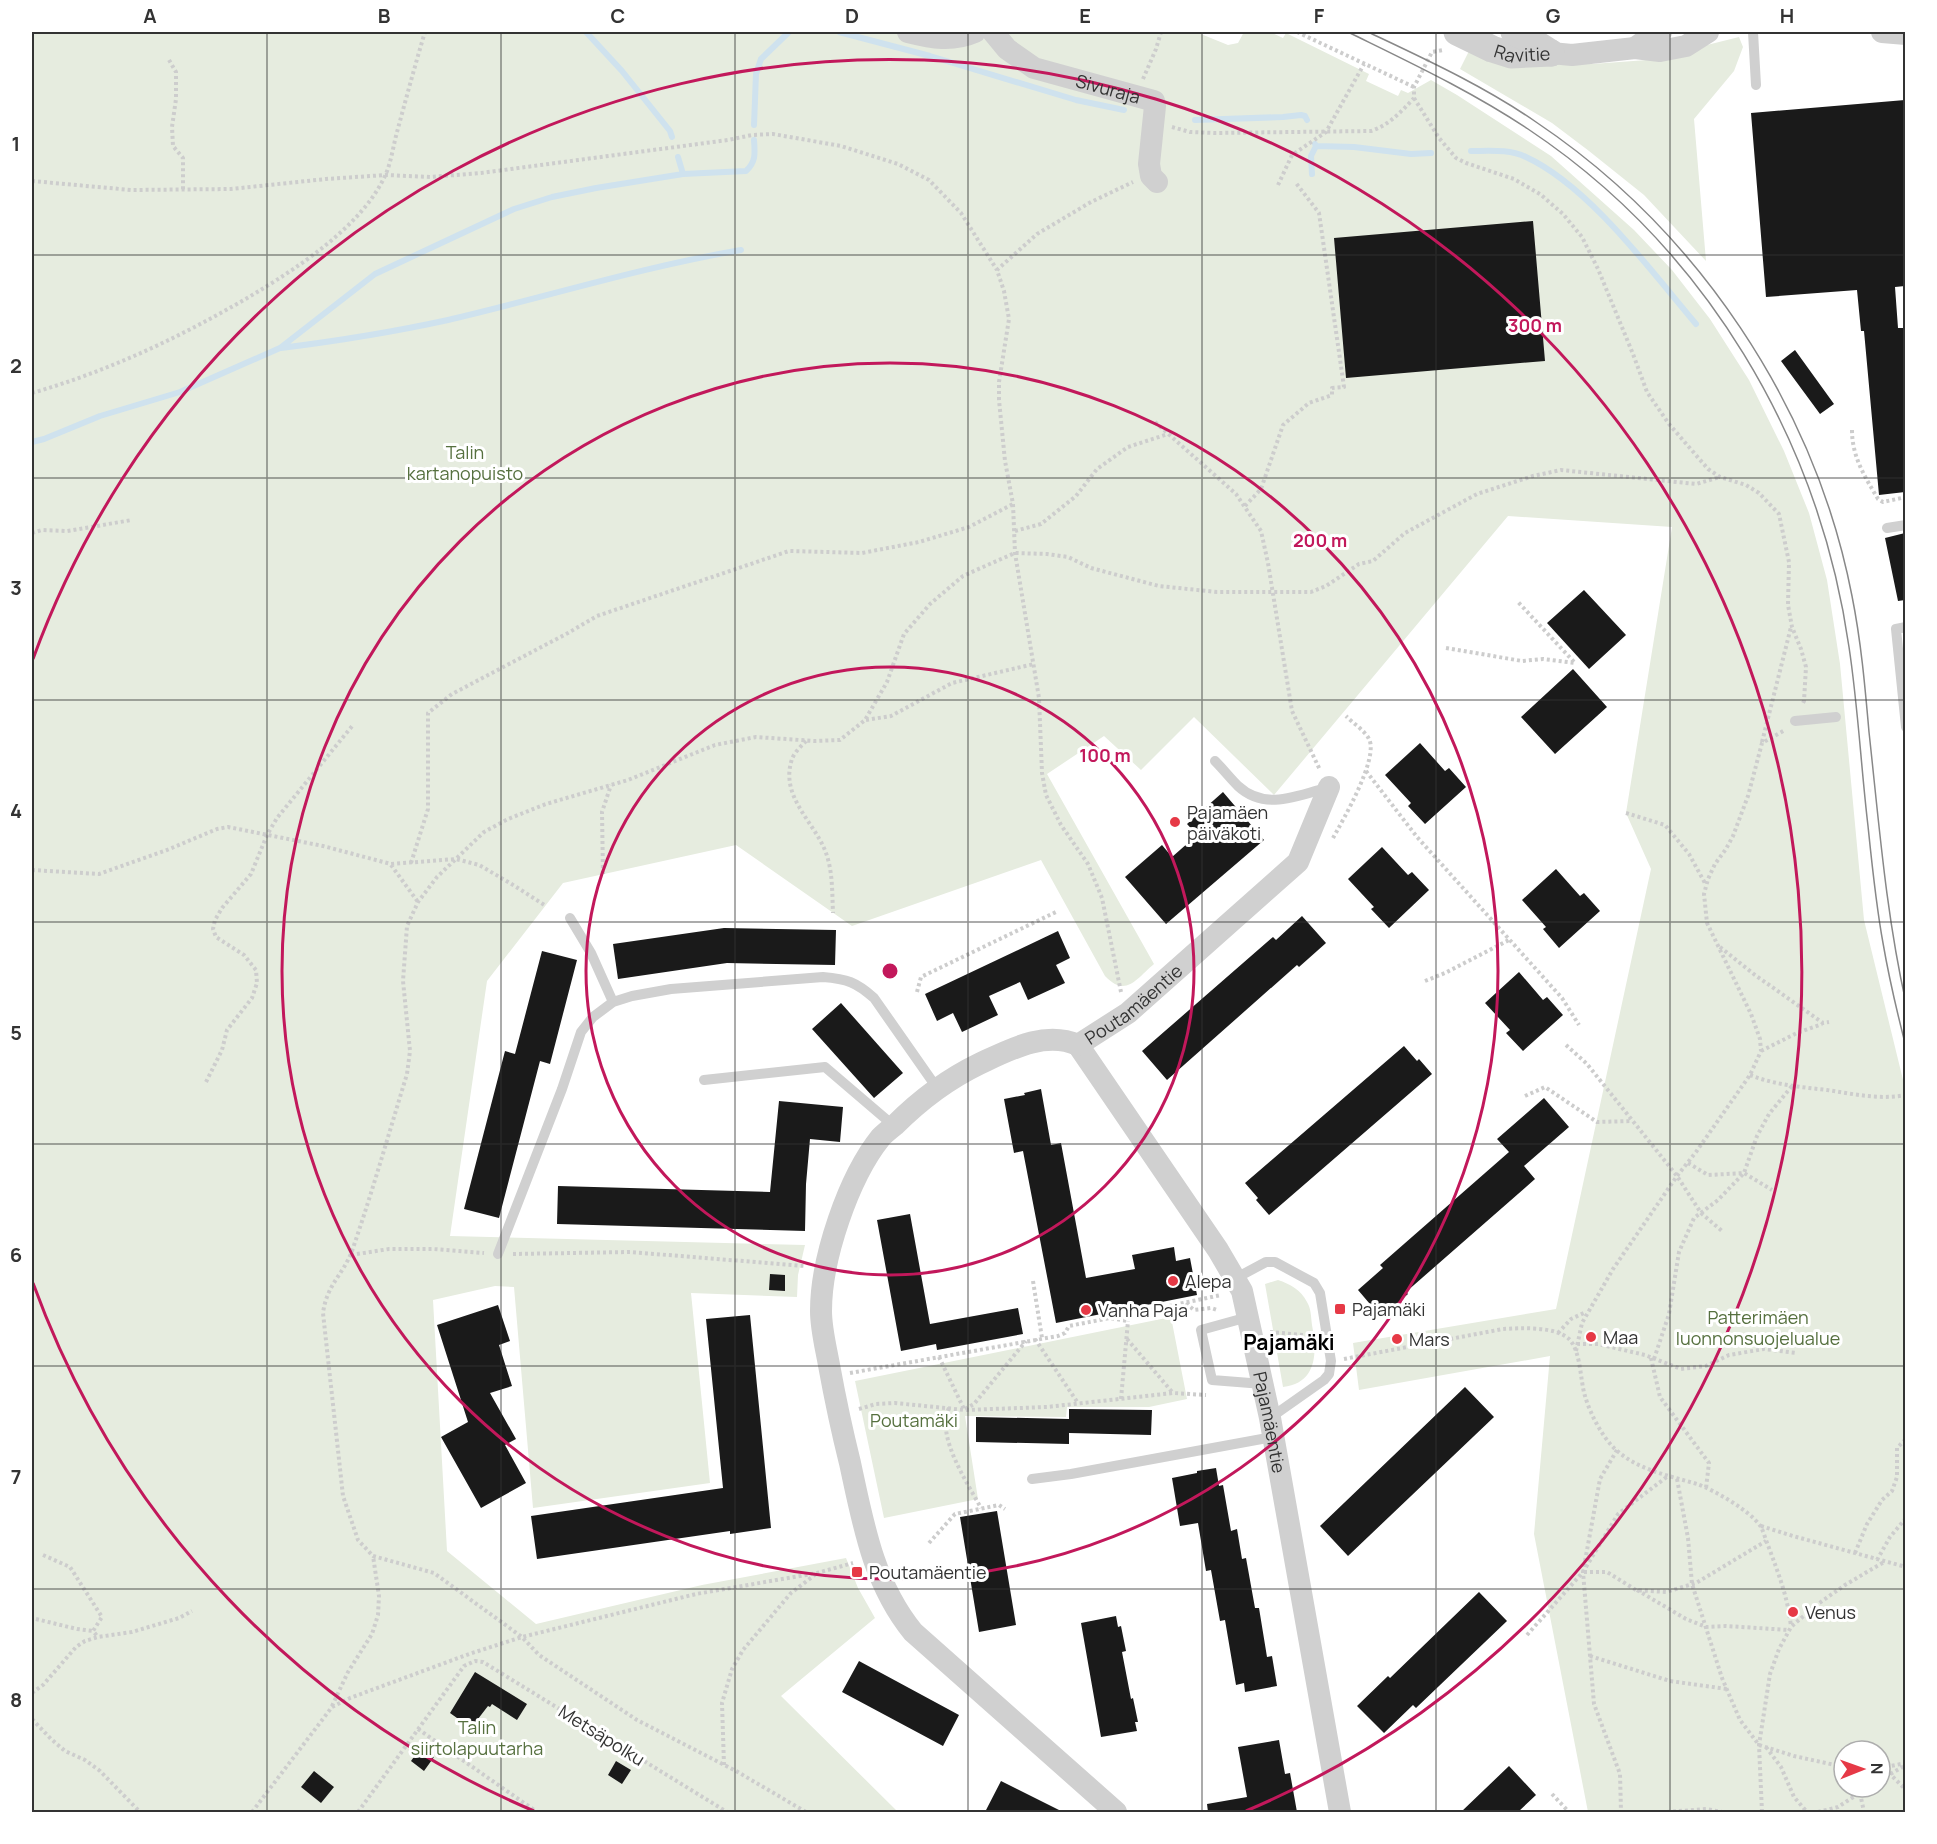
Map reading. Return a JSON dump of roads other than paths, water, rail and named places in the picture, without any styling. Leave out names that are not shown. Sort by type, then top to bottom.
[{"type":"street","points":[[908,32],[930,38],[948,39],[975,32]]},
{"type":"street","name":"Sivuraja","points":[[993,32],[1007,49],[1034,68],[1154,101],[1149,164],[1151,176],[1157,182]]},
{"type":"street","name":"Ravitie","points":[[1514,32],[1533,40],[1551,53]]},
{"type":"street","points":[[1635,48],[1657,32],[1661,32]]},
{"type":"street","points":[[1551,53],[1581,54],[1635,48],[1660,51],[1686,46],[1708,32]]},
{"type":"street","points":[[1882,32],[1905,34]]},
{"type":"street","name":"Ravitie","points":[[1453,41],[1511,55],[1551,53]]},
{"type":"street","name":"Poutamäentie","points":[[1116,1812],[913,1632],[878,1575],[864,1526],[834,1394],[821,1312],[836,1228],[859,1173],[874,1147],[909,1109],[937,1088],[1009,1050],[1053,1038],[1078,1045],[1128,1013],[1298,862],[1329,787]]},
{"type":"street","name":"Pajamäentie","points":[[1078,1045],[1236,1278],[1242,1291],[1272,1427],[1340,1812]]},
{"type":"lane","points":[[1753,32],[1756,85]]},
{"type":"lane","points":[[1887,528],[1905,525]]},
{"type":"lane","points":[[1905,627],[1896,629],[1905,727]]},
{"type":"lane","points":[[1795,721],[1836,717]]},
{"type":"lane","points":[[1215,761],[1238,786],[1258,798],[1281,800],[1329,787]]},
{"type":"lane","points":[[570,918],[591,953],[614,1002]]},
{"type":"lane","points":[[498,1254],[562,1089],[581,1032],[593,1017],[614,1002],[632,996],[671,989],[823,977],[845,979],[860,986],[874,998],[937,1088]]},
{"type":"lane","points":[[704,1080],[825,1067],[894,1126]]},
{"type":"lane","points":[[1032,1479],[1071,1474],[1272,1427],[1324,1380],[1329,1374],[1331,1361],[1320,1293],[1314,1283],[1270,1261],[1236,1278]]},
{"type":"lane","points":[[1250,1324],[1201,1330],[1212,1380],[1263,1384]]},
{"type":"waterway","points":[[586,32],[622,71],[670,131],[672,137]]},
{"type":"waterway","points":[[754,125],[756,74],[761,59],[789,32]]},
{"type":"waterway","points":[[839,32],[930,56],[1076,100],[1124,110]]},
{"type":"waterway","points":[[1195,120],[1301,115],[1307,120]]},
{"type":"waterway","points":[[32,442],[100,416],[180,392],[280,348],[375,274],[514,209],[552,197],[596,188],[683,174],[746,171],[754,157],[754,140]]},
{"type":"waterway","points":[[1315,144],[1316,146],[1354,147],[1411,154],[1431,153]]},
{"type":"waterway","points":[[1312,174],[1311,156],[1316,146]]},
{"type":"waterway","points":[[1471,151],[1520,154],[1550,170],[1573,188],[1618,232],[1696,324]]},
{"type":"waterway","points":[[678,157],[683,174]]},
{"type":"waterway","points":[[281,348],[365,336],[448,320],[631,274],[741,250]]},
{"type":"tram line","points":[[1348,32],[1484,102],[1528,129],[1591,177],[1649,230],[1699,290],[1744,354],[1781,422],[1811,494],[1834,570],[1852,669],[1878,914],[1885,956],[1906,1047]]},
{"type":"tram line","points":[[1368,32],[1496,97],[1536,122],[1594,166],[1648,215],[1697,269],[1740,328],[1778,391],[1810,457],[1834,525],[1852,596],[1858,630],[1888,902],[1906,1003]]},
{"type":"place","name":"Pajamäen päiväkoti","points":[[1175,822]]},
{"type":"place","name":"Alepa","points":[[1173,1281]]},
{"type":"place","name":"Pajamäki","points":[[1340,1309]]},
{"type":"place","name":"Vanha Paja","points":[[1086,1310]]},
{"type":"place","name":"Maa","points":[[1591,1337]]},
{"type":"place","name":"Mars","points":[[1397,1339]]},
{"type":"place","name":"Poutamäentie","points":[[857,1572]]},
{"type":"place","name":"Venus","points":[[1793,1612]]},
{"type":"district","name":"Pajamäki","points":[[1289,1342]]},
{"type":"park label","name":"Talin kartanopuisto","points":[[465,462]]},
{"type":"park label","name":"Patterimäen luonnonsuojelualue","points":[[1758,1327]]},
{"type":"park label","name":"Poutamäki","points":[[914,1420]]},
{"type":"park label","name":"Talin siirtolapuutarha","points":[[477,1737]]}]
